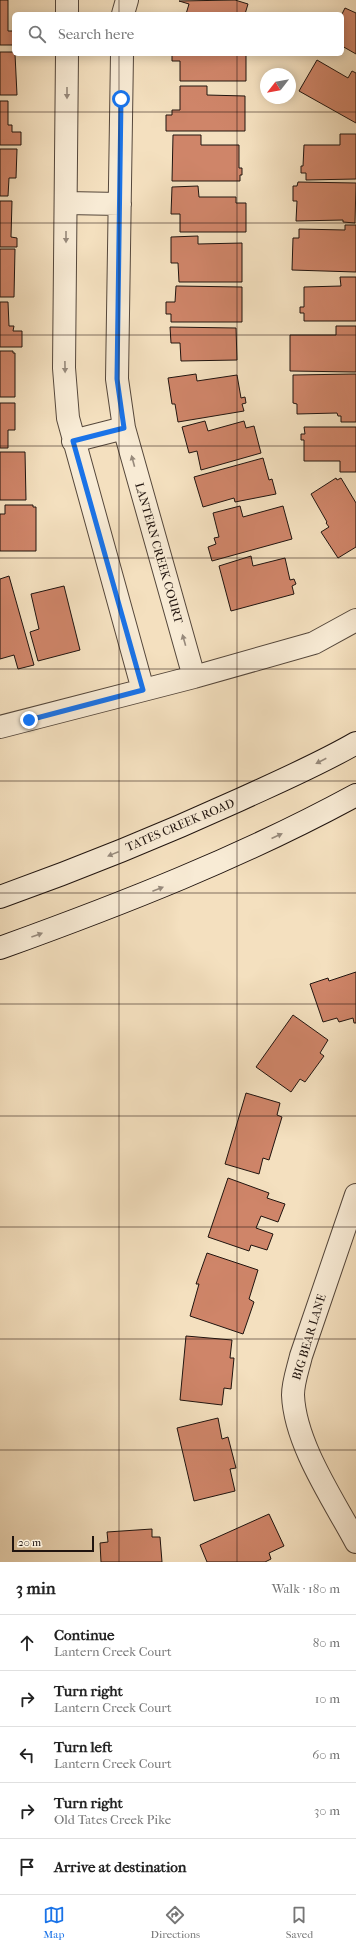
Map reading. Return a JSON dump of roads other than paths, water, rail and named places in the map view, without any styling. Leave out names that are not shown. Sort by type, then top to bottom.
[{"type":"street","points":[[67,0],[67,12]]},
{"type":"street","points":[[124,12],[127,0]]},
{"type":"street","points":[[67,56],[64,368],[68,418],[73,441],[143,690]]},
{"type":"street","name":"LANTERN CREEK COURT","points":[[122,56],[117,379],[124,428],[194,677]]},
{"type":"street","points":[[66,203],[120,204]]},
{"type":"street","points":[[73,441],[124,428]]},
{"type":"street","points":[[0,727],[194,677],[314,643],[356,620]]},
{"type":"street","name":"TATES CREEK ROAD","points":[[0,897],[64,874],[165,833],[297,774],[356,743]]},
{"type":"street","points":[[0,948],[166,886],[302,824],[356,795]]},
{"type":"street","name":"BIG BEAR LANE","points":[[356,1195],[301,1356],[294,1382],[293,1396],[305,1447],[356,1542]]}]
